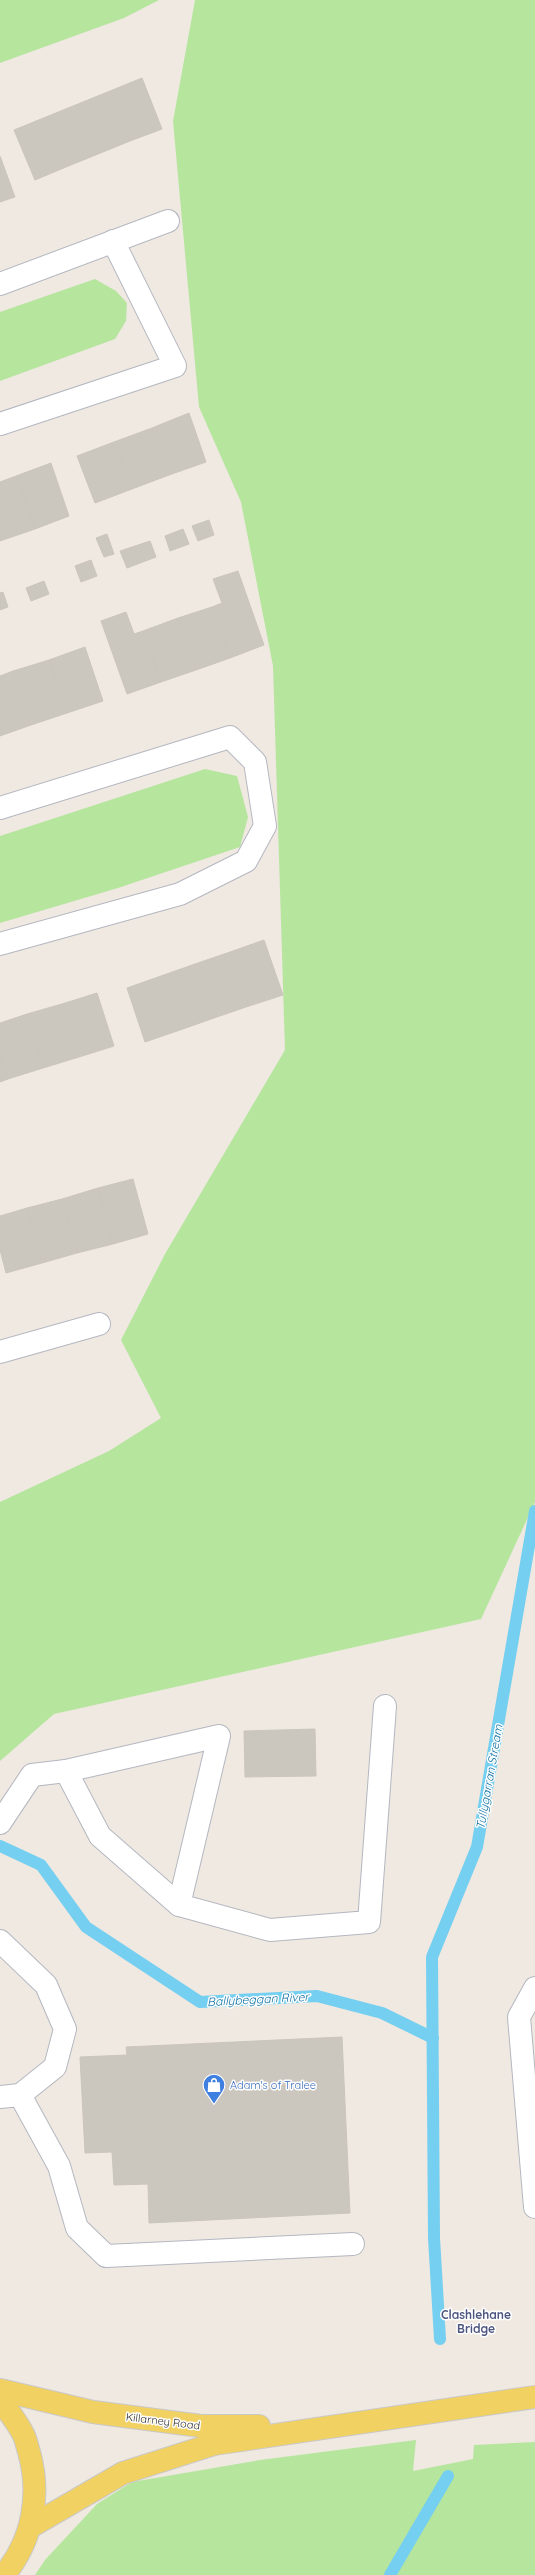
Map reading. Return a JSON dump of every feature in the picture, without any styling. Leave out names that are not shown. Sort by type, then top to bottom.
[{"type":"main road","name":"Killarney Road","points":[[0,2390],[93,2412],[201,2426],[329,2426]]},
{"type":"main road","name":"Killarney Road","points":[[30,2527],[123,2473],[214,2444],[329,2426],[535,2398]]},
{"type":"main road","points":[[0,2399],[23,2432],[35,2473],[34,2510],[30,2527],[25,2543],[4,2575]]},
{"type":"street","points":[[0,284],[168,221]]},
{"type":"street","points":[[0,424],[175,366],[113,241]]},
{"type":"street","points":[[0,808],[230,737],[255,762],[265,826],[246,861],[180,894],[0,944]]},
{"type":"street","points":[[0,1352],[99,1324]]},
{"type":"street","points":[[66,1771],[100,1836],[179,1905],[270,1930],[368,1922],[385,1706]]},
{"type":"street","points":[[0,1823],[32,1775],[66,1771],[219,1736],[179,1905]]},
{"type":"street","points":[[0,1941],[46,1985],[65,2029],[55,2067],[10,2096],[59,2166],[77,2228],[106,2256],[353,2244]]},
{"type":"street","points":[[535,1988],[519,2017],[535,2207]]},
{"type":"green space","points":[[0,0],[159,0],[124,18],[0,63]]},
{"type":"green space","points":[[195,0],[535,0],[535,1502],[481,1619],[54,1714],[0,1761],[0,1502],[109,1451],[161,1418],[121,1340],[165,1254],[285,1050],[273,666],[241,502],[199,407],[173,121]]},
{"type":"green space","points":[[95,279],[116,291],[127,303],[126,321],[115,339],[0,381],[0,312]]},
{"type":"green space","points":[[205,769],[237,776],[248,817],[240,847],[118,888],[0,923],[0,836]]},
{"type":"green space","points":[[416,2440],[413,2471],[473,2459],[474,2445],[535,2442],[535,2575],[35,2575],[45,2560],[97,2504],[132,2482],[260,2460]]},
{"type":"building","points":[[142,78],[162,129],[130,141],[110,91]]},
{"type":"building","points":[[110,91],[130,141],[98,154],[78,104]]},
{"type":"building","points":[[78,104],[98,154],[66,167],[46,117]]},
{"type":"building","points":[[46,117],[66,167],[35,180],[14,130]]},
{"type":"building","points":[[0,156],[15,197],[0,202]]},
{"type":"building","points":[[189,413],[206,462],[169,475],[152,428]]},
{"type":"building","points":[[152,428],[169,475],[132,489],[114,442]]},
{"type":"building","points":[[114,442],[132,489],[95,503],[77,456]]},
{"type":"building","points":[[51,463],[69,516],[35,529],[16,476]]},
{"type":"building","points":[[16,476],[35,529],[0,541],[0,482]]},
{"type":"building","points":[[209,520],[214,535],[198,541],[192,526]]},
{"type":"building","points":[[183,529],[189,544],[170,551],[165,536]]},
{"type":"building","points":[[107,534],[114,554],[104,557],[96,538]]},
{"type":"building","points":[[150,541],[156,557],[127,568],[120,551]]},
{"type":"building","points":[[91,560],[97,576],[81,582],[75,566]]},
{"type":"building","points":[[238,571],[264,645],[230,658],[212,607],[222,603],[213,579]]},
{"type":"building","points":[[44,581],[49,594],[31,601],[26,588]]},
{"type":"building","points":[[3,592],[8,607],[0,610],[0,593]]},
{"type":"building","points":[[212,607],[230,658],[196,670],[178,618]]},
{"type":"building","points":[[126,612],[134,634],[143,631],[161,682],[127,694],[101,621]]},
{"type":"building","points":[[178,618],[196,670],[161,682],[143,631]]},
{"type":"building","points":[[85,647],[103,701],[67,713],[49,660]]},
{"type":"building","points":[[49,660],[67,713],[31,725],[13,671]]},
{"type":"building","points":[[13,671],[31,725],[0,736],[0,676]]},
{"type":"building","points":[[264,940],[283,995],[249,1006],[230,952]]},
{"type":"building","points":[[230,952],[249,1006],[214,1018],[195,964]]},
{"type":"building","points":[[195,964],[214,1018],[180,1030],[161,976]]},
{"type":"building","points":[[161,976],[180,1030],[145,1042],[127,988]]},
{"type":"building","points":[[97,993],[114,1046],[79,1057],[62,1004]]},
{"type":"building","points":[[62,1004],[79,1057],[43,1068],[27,1014]]},
{"type":"building","points":[[27,1014],[43,1068],[8,1079],[0,1052],[0,1023]]},
{"type":"building","points":[[0,1052],[8,1079],[0,1082]]},
{"type":"building","points":[[133,1179],[148,1234],[113,1244],[98,1188]]},
{"type":"building","points":[[98,1188],[113,1244],[77,1253],[62,1199]]},
{"type":"building","points":[[62,1199],[77,1253],[42,1263],[27,1208]]},
{"type":"building","points":[[27,1208],[42,1263],[6,1273],[0,1250],[0,1216]]},
{"type":"building","points":[[315,1729],[316,1776],[245,1777],[244,1731]]},
{"type":"building","name":"Adam's of Tralee","points":[[342,2037],[350,2213],[149,2223],[148,2184],[114,2185],[112,2152],[85,2153],[80,2057],[127,2055],[126,2047]]},
{"type":"waterway","name":"Tullygarran Stream","points":[[440,2339],[434,2238],[432,1957],[477,1847],[535,1511]]},
{"type":"waterway","name":"Ballybeggan River","points":[[0,1846],[41,1865],[86,1927],[200,2002],[317,1996],[382,2013],[433,2038]]},
{"type":"waterway","name":"Ballybeggan River","points":[[390,2575],[448,2476]]},
{"type":"place","name":"Adam's of Tralee","points":[[214,2104]]},
{"type":"district","name":"Clashlehane Bridge","points":[[476,2321]]}]
